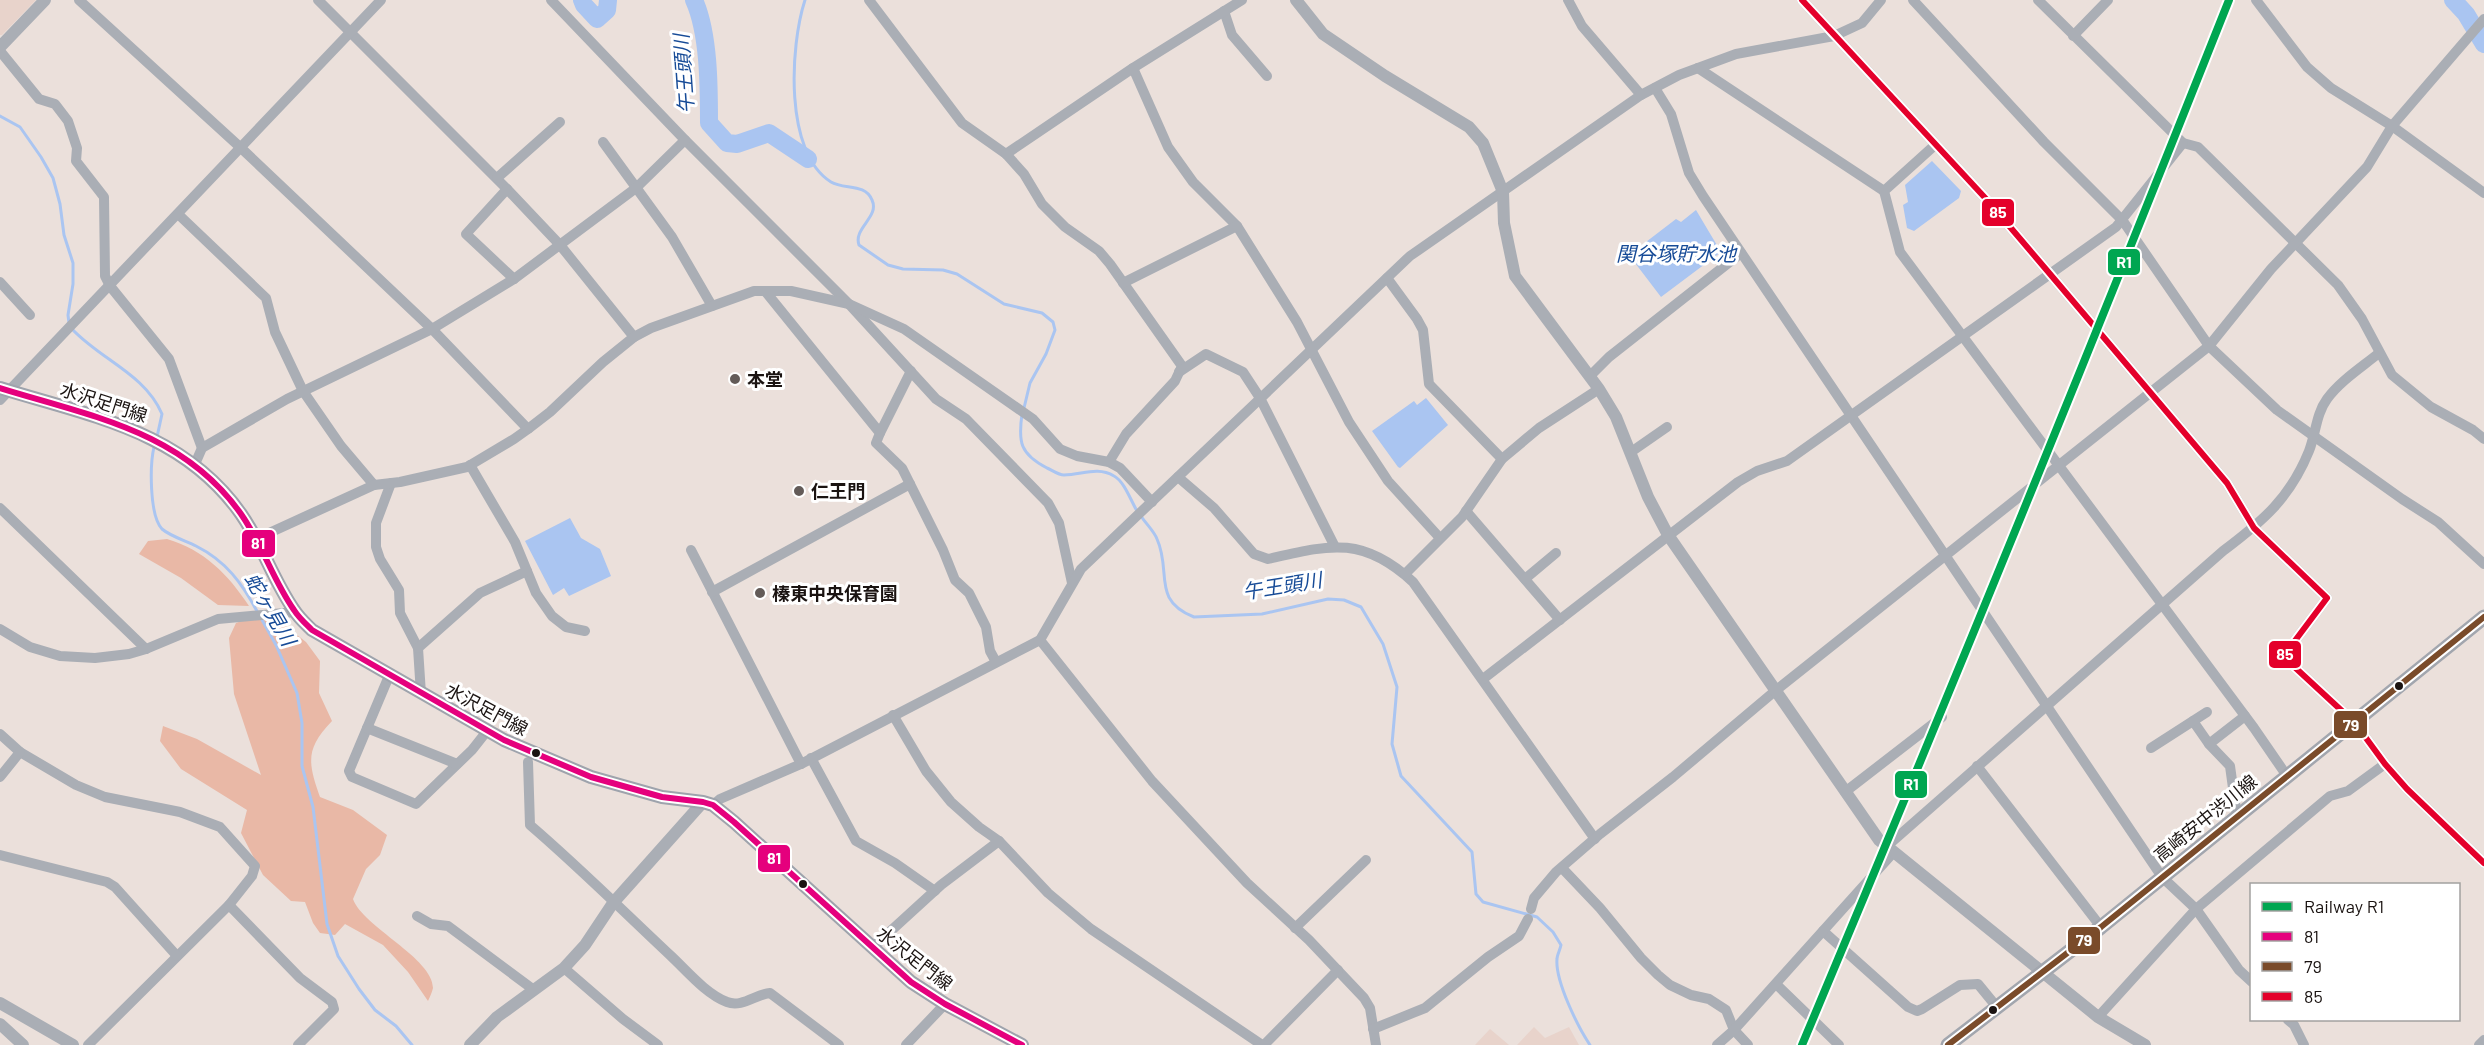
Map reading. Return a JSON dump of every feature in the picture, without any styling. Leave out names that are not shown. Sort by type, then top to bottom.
[{"type":"main road","name":"水沢足門線","points":[[3,393],[122,425],[174,450],[195,464],[228,497],[256,539],[295,612],[312,630],[504,741],[591,777],[662,797],[708,804],[743,830],[911,982],[945,1004],[1022,1045]]},
{"type":"main road","name":"高崎安中渋川線","points":[[1948,1045],[2101,927],[2484,617]]},
{"type":"street","points":[[45,0],[0,49],[39,99],[55,104],[68,121],[77,148],[76,161],[104,197],[105,276],[110,286],[169,359],[202,448]]},
{"type":"street","points":[[79,0],[241,148],[432,329],[528,429]]},
{"type":"street","points":[[318,0],[497,178],[560,245],[634,337]]},
{"type":"street","points":[[3,393],[110,286],[381,0]]},
{"type":"street","points":[[551,0],[685,140],[849,304],[936,399],[966,419],[1048,503],[1059,524],[1072,583]]},
{"type":"street","points":[[869,0],[962,123],[1006,154],[1024,174],[1042,204],[1065,227],[1099,251],[1182,366],[1176,381],[1126,434],[1109,462]]},
{"type":"street","points":[[1006,154],[1132,68],[1242,0]]},
{"type":"street","points":[[1296,0],[1323,34],[1469,127],[1489,154],[1503,192],[1504,223],[1515,276],[1590,376],[1616,417],[1648,497],[1668,535],[1845,792],[1889,850],[2098,1017],[2145,1045]]},
{"type":"street","points":[[1568,0],[1582,26],[1641,95]]},
{"type":"street","points":[[1802,0],[1988,201],[2227,483],[2254,528],[2327,597],[2285,654],[2288,661],[2355,723],[2385,765],[2407,789],[2484,862]]},
{"type":"street","points":[[470,1045],[497,1017],[564,968],[585,945],[613,903],[708,804],[801,764],[1040,640],[1082,569],[1410,256],[1641,95],[1698,68],[1736,54],[1834,36],[1862,23],[1881,0]]},
{"type":"street","points":[[1913,0],[2044,142],[2123,221],[2209,346],[2277,410],[2384,487],[2438,522],[2484,564]]},
{"type":"street","points":[[2038,0],[2183,143],[2198,147],[2338,285],[2362,319],[2392,375],[2431,407],[2474,430],[2484,439]]},
{"type":"street","points":[[2073,36],[2108,0]]},
{"type":"street","points":[[2256,0],[2307,67],[2331,88],[2392,126],[2484,193]]},
{"type":"street","points":[[1224,11],[1232,35],[1267,76]]},
{"type":"street","points":[[1373,1029],[1425,1008],[1488,957],[1519,936],[1530,914],[1534,898],[1562,868],[1595,839],[1775,690],[2209,346],[2271,269],[2367,167],[2392,126],[2484,18]]},
{"type":"street","points":[[1132,68],[1168,147],[1193,182],[1238,226],[1298,322],[1349,422],[1388,481],[1439,537]]},
{"type":"street","points":[[1698,68],[1884,191],[1900,252],[2245,716],[2287,776]]},
{"type":"street","points":[[1655,88],[1671,114],[1689,173],[1850,416],[2162,877],[2196,909],[2239,970],[2250,980]]},
{"type":"street","points":[[497,178],[561,122]]},
{"type":"street","points":[[195,464],[202,448],[303,391],[432,329],[514,279],[636,188],[685,140]]},
{"type":"street","points":[[603,142],[672,237],[712,306]]},
{"type":"street","points":[[1483,680],[1738,483],[1757,471],[1787,461],[2123,221],[2183,143]]},
{"type":"street","points":[[1884,191],[1935,145]]},
{"type":"street","points":[[507,189],[466,234],[514,279]]},
{"type":"street","points":[[179,214],[266,298],[275,332],[303,391],[341,446],[374,485]]},
{"type":"street","points":[[1123,283],[1238,226]]},
{"type":"street","points":[[1590,376],[1609,357],[1742,253]]},
{"type":"street","points":[[1387,278],[1418,319],[1423,330],[1429,384],[1502,459]]},
{"type":"street","points":[[0,282],[30,315]]},
{"type":"street","points":[[256,539],[374,485],[470,465],[528,429],[634,337],[651,328],[754,291],[791,291],[849,304],[903,329],[1029,415],[1060,449],[1077,456],[1109,462],[1120,468],[1150,505]]},
{"type":"street","points":[[765,291],[880,433]]},
{"type":"street","points":[[1717,1045],[1734,1030],[1823,931],[1889,850],[1977,766],[2223,551],[2254,528],[2284,498],[2304,462],[2315,436],[2319,411],[2328,397],[2379,353]]},
{"type":"street","points":[[1179,372],[1206,354],[1243,372],[1260,398],[1334,545]]},
{"type":"street","points":[[910,371],[876,443],[902,468],[943,550],[955,580],[969,593],[986,627],[990,651],[996,662]]},
{"type":"street","points":[[1405,574],[1466,511],[1502,459],[1539,429],[1599,389]]},
{"type":"street","points":[[1631,452],[1667,427]]},
{"type":"street","points":[[470,465],[515,542],[536,593],[552,616],[566,627],[585,631]]},
{"type":"street","points":[[1178,477],[1214,508],[1254,554],[1261,558],[1334,545],[1364,549],[1405,574],[1413,582],[1595,839]]},
{"type":"street","points":[[391,483],[376,523],[376,547],[380,559],[399,590],[399,613],[418,648],[421,694]]},
{"type":"street","points":[[712,592],[910,484]]},
{"type":"street","points":[[0,508],[146,649]]},
{"type":"street","points":[[1466,511],[1560,620]]},
{"type":"street","points":[[691,550],[801,764]]},
{"type":"street","points":[[1525,579],[1556,553]]},
{"type":"street","points":[[418,648],[480,593],[527,571]]},
{"type":"street","points":[[0,629],[30,647],[60,656],[95,658],[129,654],[146,649],[218,620],[295,612]]},
{"type":"street","points":[[1040,640],[1152,781],[1247,883],[1338,970],[1370,1008],[1376,1045]]},
{"type":"street","points":[[389,676],[349,771],[352,777],[416,804],[458,764],[487,731]]},
{"type":"street","points":[[2151,748],[2207,712]]},
{"type":"street","points":[[893,715],[926,771],[951,801],[979,827],[999,841],[1048,893],[1091,929],[1263,1045],[1338,970]]},
{"type":"street","points":[[2210,744],[2245,716]]},
{"type":"street","points":[[1845,792],[1942,717]]},
{"type":"street","points":[[2193,721],[2230,766],[2237,817]]},
{"type":"street","points":[[368,728],[458,764]]},
{"type":"street","points":[[0,734],[20,752],[76,785],[105,797],[139,806],[180,812],[220,827],[255,866],[252,876],[229,904],[88,1045]]},
{"type":"street","points":[[0,777],[20,752]]},
{"type":"street","points":[[811,758],[856,841],[895,863],[935,891]]},
{"type":"street","points":[[528,762],[530,825],[573,862],[613,903],[703,986],[726,1002],[741,1003],[763,993],[770,993],[839,1045]]},
{"type":"street","points":[[2098,1017],[2196,909],[2330,796],[2348,791],[2385,765]]},
{"type":"street","points":[[1977,766],[2101,927]]},
{"type":"street","points":[[872,948],[935,891],[999,841]]},
{"type":"street","points":[[0,855],[107,882],[115,887],[177,956]]},
{"type":"street","points":[[1295,928],[1366,860]]},
{"type":"street","points":[[1562,868],[1658,975],[1670,985],[1691,995],[1709,999],[1726,1010],[1734,1030],[1748,1045]]},
{"type":"street","points":[[229,904],[300,978],[332,1002],[334,1009],[298,1045]]},
{"type":"street","points":[[417,916],[431,924],[448,926],[534,990]]},
{"type":"street","points":[[1823,931],[1914,1010],[1922,1009],[1966,983],[1978,984],[1996,1006]]},
{"type":"street","points":[[564,968],[658,1045]]},
{"type":"street","points":[[1776,984],[1839,1045]]},
{"type":"street","points":[[0,1003],[73,1045]]},
{"type":"street","points":[[906,1045],[945,1004]]},
{"type":"street","points":[[2289,1021],[2294,1025],[2304,1045]]},
{"type":"street","points":[[0,1024],[23,1045]]},
{"type":"street","points":[[2479,1045],[2484,1040]]},
{"type":"shaded area","points":[[0,0],[36,0],[0,35]]},
{"type":"shaded area","points":[[167,539],[192,550],[214,565],[233,584],[249,606],[218,605],[181,578],[139,554],[148,541]]},
{"type":"shaded area","points":[[269,618],[282,623],[306,642],[320,661],[319,693],[332,721],[313,748],[311,765],[316,785],[320,797],[353,810],[387,835],[380,855],[366,869],[353,899],[359,910],[422,965],[430,977],[433,988],[428,1001],[408,972],[383,945],[345,924],[335,935],[320,933],[313,923],[305,902],[291,901],[263,875],[241,833],[247,810],[181,769],[160,741],[163,726],[197,739],[261,775],[234,694],[229,638],[236,623],[247,619]]},
{"type":"shaded area","points":[[1534,1027],[1545,1038],[1569,1027],[1579,1045],[1517,1045]]},
{"type":"shaded area","points":[[1490,1029],[1509,1045],[1475,1045]]},
{"type":"water","points":[[1932,161],[1961,191],[1959,198],[1914,231],[1907,228],[1903,205],[1908,202],[1905,185]]},
{"type":"water","name":"関谷塚貯水池","points":[[1696,210],[1721,252],[1661,297],[1629,255],[1676,219],[1681,222]]},
{"type":"water","points":[[1426,398],[1448,425],[1400,468],[1372,431],[1414,401],[1417,405]]},
{"type":"water","points":[[570,518],[581,538],[600,549],[611,576],[569,596],[564,588],[553,595],[525,541]]},
{"type":"waterway","name":"午王頭川","points":[[582,0],[597,19],[607,10],[608,0]]},
{"type":"waterway","name":"午王頭川","points":[[694,0],[703,28],[705,44],[709,123],[727,143],[737,144],[769,133],[808,159]]},
{"type":"waterway","name":"午王頭川","points":[[805,0],[796,44],[794,70],[798,124],[805,148],[816,168],[831,182],[864,191],[872,200],[872,212],[860,233],[859,245],[888,265],[903,269],[943,270],[957,274],[1004,304],[1042,313],[1053,322],[1055,330],[1046,354],[1030,383],[1024,408]]},
{"type":"waterway","points":[[2453,0],[2466,14],[2484,44]]},
{"type":"waterway","name":"蛇ヶ見川","points":[[0,116],[20,127],[53,178],[60,204],[64,235],[73,263],[69,323]]},
{"type":"waterway","name":"蛇ヶ見川","points":[[72,329],[145,388],[162,414],[157,437]]},
{"type":"waterway","name":"午王頭川","points":[[1022,414],[1021,440],[1031,458],[1062,475],[1095,471],[1108,473],[1118,479],[1137,511]]},
{"type":"waterway","name":"蛇ヶ見川","points":[[154,447],[151,477],[153,501],[162,529],[207,552],[225,566],[246,592],[258,613]]},
{"type":"waterway","name":"午王頭川","points":[[1141,516],[1156,536],[1161,551],[1167,594],[1181,610],[1194,617],[1262,614],[1328,599],[1344,600],[1361,607],[1383,644],[1397,687],[1392,744],[1401,776],[1472,852],[1476,894],[1483,902],[1537,917],[1553,932],[1561,945],[1557,957],[1557,968],[1563,991],[1590,1045]]},
{"type":"waterway","name":"蛇ヶ見川","points":[[261,618],[276,645],[297,693],[302,723],[302,766],[313,807],[327,924],[338,956],[375,1010],[396,1026],[412,1045]]},
{"type":"rail line","name":"R1","points":[[1802,1045],[2018,524],[2229,0]]},
{"type":"transit line","name":"85","points":[[1802,0],[1988,201],[2227,483],[2254,528],[2327,598],[2285,654],[2288,661],[2355,723],[2385,764],[2407,789],[2484,863]]},
{"type":"transit line","name":"81","points":[[0,388],[101,418],[132,430],[192,463],[218,486],[241,514],[298,616],[312,630],[504,740],[591,777],[662,797],[713,805],[911,982],[945,1004],[1022,1045]]},
{"type":"transit line","name":"79","points":[[1948,1045],[2101,927],[2484,617]]},
{"type":"place","name":"本堂","points":[[735,379]]},
{"type":"place","name":"仁王門","points":[[799,491]]},
{"type":"place","name":"榛東中央保育園","points":[[760,593]]}]
